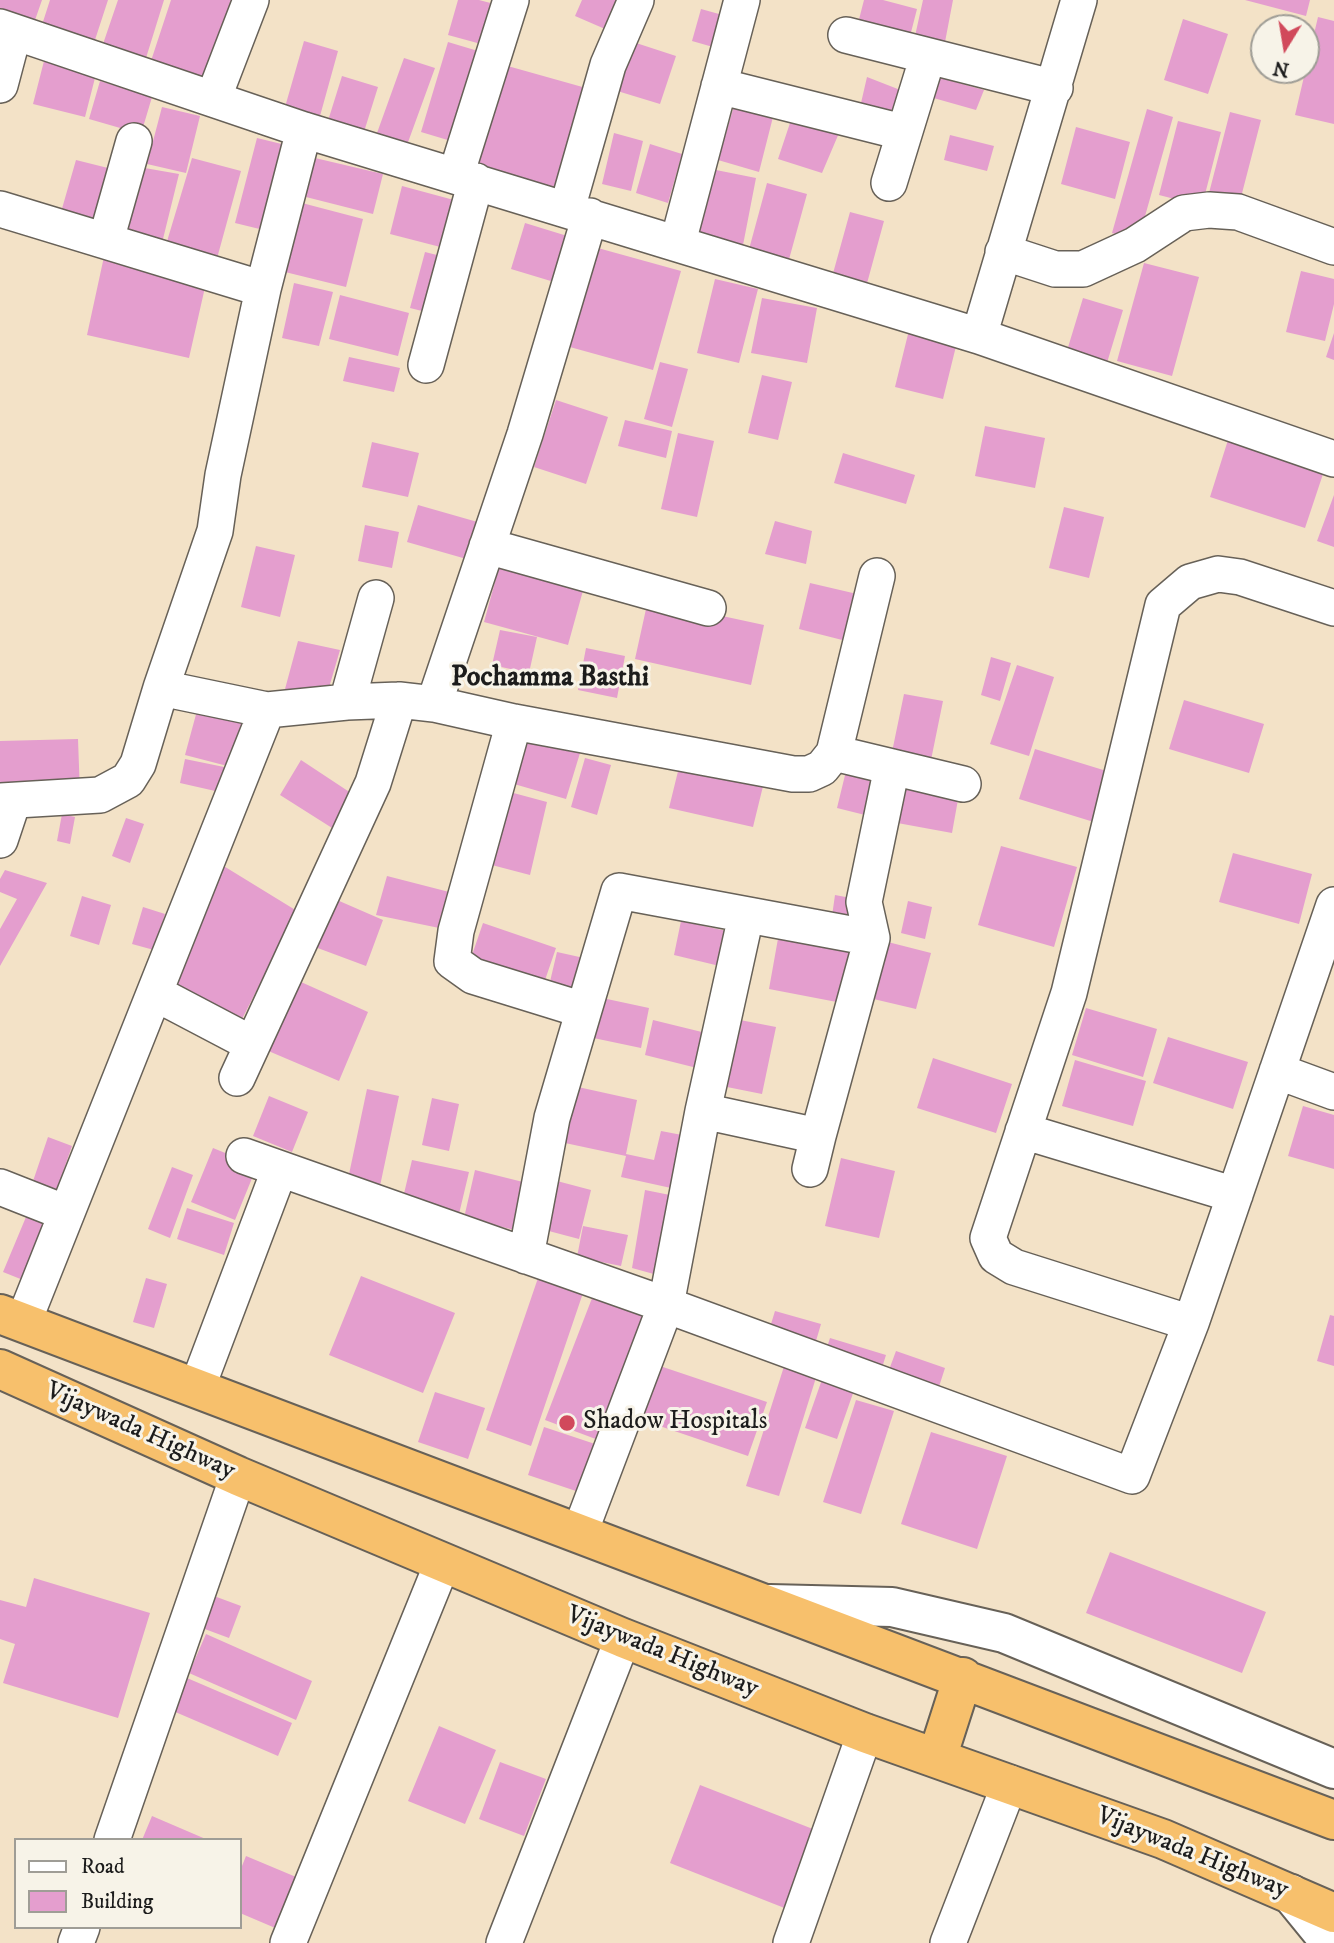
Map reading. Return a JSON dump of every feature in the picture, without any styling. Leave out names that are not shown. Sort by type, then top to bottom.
[{"type":"highway","points":[[11,1318],[1334,1820]]},
{"type":"highway","name":"Vijaywada Highway","points":[[0,1369],[238,1476],[623,1638],[864,1733],[1163,1839],[1334,1913]]},
{"type":"highway","points":[[937,1758],[963,1677]]},
{"type":"street","points":[[213,99],[251,0]]},
{"type":"street","points":[[426,365],[466,178],[511,0]]},
{"type":"street","points":[[434,704],[525,434],[578,213],[608,65],[636,0]]},
{"type":"street","points":[[678,242],[742,0]]},
{"type":"street","points":[[979,336],[1079,0]]},
{"type":"street","points":[[0,85],[7,30],[304,130],[979,336],[1334,459]]},
{"type":"street","points":[[846,36],[1055,88]]},
{"type":"street","points":[[889,183],[902,132],[928,56]]},
{"type":"street","points":[[719,86],[902,132]]},
{"type":"street","points":[[0,840],[6,801],[100,795],[128,780],[138,764],[215,531],[223,475],[263,289],[304,130]]},
{"type":"street","points":[[106,240],[134,141]]},
{"type":"street","points":[[0,209],[263,289]]},
{"type":"street","points":[[1003,252],[1055,269],[1083,268],[1135,245],[1184,213],[1209,210],[1238,212],[1334,247]]},
{"type":"street","points":[[487,546],[708,608]]},
{"type":"street","points":[[1191,1323],[1014,1267],[996,1256],[988,1238],[1069,993],[1163,605],[1190,582],[1218,574],[1240,577],[1334,608]]},
{"type":"street","points":[[161,688],[267,710],[399,700],[434,704],[514,722],[793,774],[809,774],[822,768],[834,753],[877,576]]},
{"type":"street","points":[[347,702],[376,598]]},
{"type":"street","points":[[237,1078],[373,783],[399,700]]},
{"type":"street","points":[[11,1318],[66,1213],[267,710]]},
{"type":"street","points":[[514,722],[456,931],[453,961],[473,976],[583,1010]]},
{"type":"street","points":[[834,753],[963,784]]},
{"type":"street","points":[[703,1111],[814,1152],[872,939],[864,902],[892,767]]},
{"type":"street","points":[[526,1256],[552,1118],[619,891],[872,939]]},
{"type":"street","points":[[244,1156],[279,1171],[666,1305],[1132,1476],[1191,1323],[1334,905]]},
{"type":"street","points":[[580,1532],[666,1305],[703,1111],[746,916]]},
{"type":"street","points":[[155,993],[252,1044]]},
{"type":"street","points":[[1277,1072],[1334,1091]]},
{"type":"street","points":[[1023,1131],[1235,1195]]},
{"type":"street","points":[[197,1388],[279,1171]]},
{"type":"street","points":[[0,1187],[66,1213]]},
{"type":"street","points":[[113,1838],[238,1476]]},
{"type":"street","points":[[288,1943],[442,1564]]},
{"type":"street","points":[[768,1604],[892,1607],[1004,1633],[1292,1749],[1334,1769]]},
{"type":"street","points":[[504,1943],[623,1638]]},
{"type":"street","points":[[791,1943],[864,1733]]},
{"type":"street","points":[[948,1943],[1010,1783]]},
{"type":"street","points":[[1291,1894],[1331,1943]]},
{"type":"building","points":[[0,0],[42,0],[34,23],[0,13]]},
{"type":"building","points":[[50,0],[108,0],[93,46],[41,28]]},
{"type":"building","points":[[118,0],[164,0],[146,58],[103,44]]},
{"type":"building","points":[[171,0],[231,0],[204,85],[149,67]]},
{"type":"building","points":[[458,0],[479,0],[502,6],[492,47],[448,35]]},
{"type":"building","points":[[582,0],[626,0],[612,32],[575,16]]},
{"type":"building","points":[[864,0],[883,0],[917,9],[908,44],[856,31]]},
{"type":"building","points":[[923,0],[953,0],[945,42],[915,36]]},
{"type":"building","points":[[1245,0],[1310,0],[1306,14]]},
{"type":"building","points":[[701,9],[737,19],[727,51],[692,41]]},
{"type":"building","points":[[1320,18],[1334,21],[1334,124],[1295,115],[1302,84],[1320,84]]},
{"type":"building","points":[[1183,19],[1228,34],[1208,94],[1164,80]]},
{"type":"building","points":[[304,41],[338,51],[320,116],[285,107]]},
{"type":"building","points":[[630,41],[676,56],[660,104],[614,90]]},
{"type":"building","points":[[448,42],[488,54],[461,144],[421,132]]},
{"type":"building","points":[[404,58],[435,68],[407,145],[377,133]]},
{"type":"building","points":[[44,61],[96,74],[85,117],[33,104]]},
{"type":"building","points":[[497,63],[586,88],[556,198],[466,173]]},
{"type":"building","points":[[342,76],[378,87],[363,135],[327,124]]},
{"type":"building","points":[[867,77],[908,93],[896,126],[858,116]]},
{"type":"building","points":[[937,77],[984,90],[976,110],[930,97]]},
{"type":"building","points":[[100,81],[152,97],[141,134],[89,119]]},
{"type":"building","points":[[734,106],[773,117],[759,172],[718,160]]},
{"type":"building","points":[[162,107],[200,116],[186,173],[147,164]]},
{"type":"building","points":[[1147,109],[1173,117],[1138,241],[1112,233]]},
{"type":"building","points":[[1230,112],[1261,120],[1240,201],[1209,193]]},
{"type":"building","points":[[791,120],[839,133],[822,173],[778,159]]},
{"type":"building","points":[[1178,121],[1221,132],[1202,206],[1159,195]]},
{"type":"building","points":[[1076,127],[1130,142],[1115,199],[1061,184]]},
{"type":"building","points":[[614,133],[643,141],[631,191],[602,184]]},
{"type":"building","points":[[950,135],[994,146],[987,171],[944,160]]},
{"type":"building","points":[[257,138],[298,148],[276,233],[235,223]]},
{"type":"building","points":[[650,144],[682,154],[668,203],[636,193]]},
{"type":"building","points":[[192,158],[241,171],[216,262],[165,248]]},
{"type":"building","points":[[315,158],[383,174],[373,214],[306,197]]},
{"type":"building","points":[[76,160],[116,170],[100,230],[59,219]]},
{"type":"building","points":[[139,167],[179,174],[161,247],[119,235]]},
{"type":"building","points":[[711,169],[756,178],[743,245],[698,235]]},
{"type":"building","points":[[767,183],[807,194],[788,263],[748,253]]},
{"type":"building","points":[[402,186],[465,203],[452,250],[390,234]]},
{"type":"building","points":[[302,203],[363,219],[346,287],[285,272]]},
{"type":"building","points":[[850,212],[884,221],[866,287],[832,277]]},
{"type":"building","points":[[525,223],[577,239],[564,285],[511,269]]},
{"type":"building","points":[[587,245],[681,271],[653,370],[559,344]]},
{"type":"building","points":[[105,252],[208,274],[189,358],[87,335]]},
{"type":"building","points":[[425,252],[449,258],[434,314],[410,308]]},
{"type":"building","points":[[1144,263],[1199,277],[1172,376],[1117,361]]},
{"type":"building","points":[[1301,271],[1334,279],[1334,304],[1325,341],[1286,332]]},
{"type":"building","points":[[715,279],[758,289],[739,363],[697,353]]},
{"type":"building","points":[[294,283],[333,292],[319,346],[282,338]]},
{"type":"building","points":[[340,295],[409,313],[398,356],[329,339]]},
{"type":"building","points":[[762,298],[817,308],[807,363],[751,353]]},
{"type":"building","points":[[1083,298],[1123,310],[1106,366],[1066,354]]},
{"type":"building","points":[[911,322],[959,334],[943,399],[895,387]]},
{"type":"building","points":[[1334,333],[1334,360],[1326,357]]},
{"type":"building","points":[[349,357],[400,368],[394,392],[343,381]]},
{"type":"building","points":[[660,362],[688,369],[672,427],[644,419]]},
{"type":"building","points":[[762,375],[792,382],[778,440],[748,433]]},
{"type":"building","points":[[556,400],[608,417],[586,484],[534,467]]},
{"type":"building","points":[[625,420],[672,431],[666,458],[618,446]]},
{"type":"building","points":[[985,426],[1045,438],[1035,488],[975,476]]},
{"type":"building","points":[[678,433],[714,441],[697,517],[661,509]]},
{"type":"building","points":[[1228,440],[1324,471],[1305,528],[1210,497]]},
{"type":"building","points":[[372,442],[419,453],[408,497],[362,487]]},
{"type":"building","points":[[843,453],[915,475],[906,504],[834,483]]},
{"type":"building","points":[[1334,495],[1334,547],[1317,541]]},
{"type":"building","points":[[418,505],[488,525],[477,562],[407,542]]},
{"type":"building","points":[[1064,507],[1104,517],[1089,578],[1049,568]]},
{"type":"building","points":[[775,521],[812,531],[806,564],[765,554]]},
{"type":"building","points":[[365,525],[399,532],[392,568],[358,561]]},
{"type":"building","points":[[256,546],[295,555],[280,617],[241,607]]},
{"type":"building","points":[[503,553],[587,576],[568,645],[484,622]]},
{"type":"building","points":[[810,583],[870,597],[858,644],[799,629]]},
{"type":"building","points":[[648,600],[764,625],[751,685],[635,659]]},
{"type":"building","points":[[500,630],[537,637],[529,673],[492,665]]},
{"type":"building","points":[[298,641],[340,650],[328,691],[285,689]]},
{"type":"building","points":[[586,648],[625,656],[617,698],[578,690]]},
{"type":"building","points":[[991,657],[1011,663],[1000,701],[981,695]]},
{"type":"building","points":[[1017,665],[1054,677],[1029,756],[990,744]]},
{"type":"building","points":[[904,694],[943,701],[931,760],[892,752]]},
{"type":"building","points":[[1184,700],[1264,724],[1249,773],[1169,749]]},
{"type":"building","points":[[198,707],[252,722],[239,769],[185,755]]},
{"type":"building","points":[[528,737],[580,753],[566,799],[514,784]]},
{"type":"building","points":[[78,739],[80,794],[0,796],[0,741]]},
{"type":"building","points":[[1035,749],[1113,773],[1097,823],[1019,799]]},
{"type":"building","points":[[585,758],[611,765],[597,815],[571,807]]},
{"type":"building","points":[[185,759],[229,768],[224,793],[180,783]]},
{"type":"building","points":[[681,759],[765,778],[753,827],[669,808]]},
{"type":"building","points":[[301,760],[357,797],[340,833],[280,795]]},
{"type":"building","points":[[846,771],[879,779],[869,816],[837,808]]},
{"type":"building","points":[[900,783],[959,794],[952,833],[892,822]]},
{"type":"building","points":[[506,791],[547,802],[530,875],[488,864]]},
{"type":"building","points":[[62,814],[75,817],[70,844],[57,841]]},
{"type":"building","points":[[126,818],[144,824],[130,863],[112,856]]},
{"type":"building","points":[[1001,846],[1077,867],[1054,947],[978,925]]},
{"type":"building","points":[[1233,853],[1312,874],[1299,924],[1219,902]]},
{"type":"building","points":[[222,865],[297,911],[240,1023],[168,980]]},
{"type":"building","points":[[5,870],[47,883],[0,966],[0,929],[17,899],[0,892],[0,879]]},
{"type":"building","points":[[387,876],[457,894],[449,930],[376,915]]},
{"type":"building","points":[[835,895],[856,899],[851,926],[831,923]]},
{"type":"building","points":[[82,896],[111,905],[99,945],[70,936]]},
{"type":"building","points":[[337,900],[383,920],[366,966],[315,947]]},
{"type":"building","points":[[908,901],[932,907],[925,939],[901,933]]},
{"type":"building","points":[[143,907],[165,914],[154,950],[132,944]]},
{"type":"building","points":[[681,921],[740,934],[732,969],[674,955]]},
{"type":"building","points":[[483,923],[556,948],[544,983],[471,958]]},
{"type":"building","points":[[779,933],[852,947],[842,1003],[769,989]]},
{"type":"building","points":[[880,940],[931,953],[916,1009],[865,997]]},
{"type":"building","points":[[557,952],[593,960],[584,999],[548,990]]},
{"type":"building","points":[[301,982],[368,1012],[339,1081],[259,1047]]},
{"type":"building","points":[[593,996],[649,1008],[641,1048],[584,1036]]},
{"type":"building","points":[[1086,1008],[1157,1029],[1143,1077],[1072,1055]]},
{"type":"building","points":[[653,1020],[710,1034],[701,1069],[645,1055]]},
{"type":"building","points":[[740,1020],[776,1027],[762,1094],[727,1087]]},
{"type":"building","points":[[1168,1037],[1248,1062],[1233,1109],[1153,1083]]},
{"type":"building","points":[[933,1058],[1012,1084],[996,1133],[917,1108]]},
{"type":"building","points":[[1075,1060],[1146,1081],[1133,1126],[1062,1106]]},
{"type":"building","points":[[578,1087],[637,1100],[626,1154],[654,1160],[661,1131],[682,1135],[671,1188],[621,1177],[626,1156],[565,1143]]},
{"type":"building","points":[[367,1089],[399,1096],[380,1186],[348,1179]]},
{"type":"building","points":[[269,1096],[308,1112],[292,1152],[253,1136]]},
{"type":"building","points":[[432,1098],[459,1104],[449,1151],[422,1145]]},
{"type":"building","points":[[1303,1106],[1334,1115],[1334,1169],[1288,1156]]},
{"type":"building","points":[[48,1137],[72,1146],[55,1195],[31,1187]]},
{"type":"building","points":[[213,1148],[257,1166],[235,1220],[191,1202]]},
{"type":"building","points":[[841,1158],[895,1171],[879,1238],[825,1226]]},
{"type":"building","points":[[412,1160],[469,1172],[459,1214],[402,1202]]},
{"type":"building","points":[[172,1167],[193,1175],[170,1238],[148,1229]]},
{"type":"building","points":[[475,1170],[531,1184],[519,1231],[464,1218]]},
{"type":"building","points":[[557,1181],[591,1190],[579,1239],[545,1230]]},
{"type":"building","points":[[645,1190],[675,1196],[661,1276],[632,1268]]},
{"type":"building","points":[[31,1205],[50,1213],[23,1280],[3,1272]]},
{"type":"building","points":[[187,1208],[234,1223],[224,1255],[177,1239]]},
{"type":"building","points":[[583,1226],[628,1235],[621,1266],[577,1257]]},
{"type":"building","points":[[361,1276],[455,1313],[423,1393],[329,1355]]},
{"type":"building","points":[[146,1278],[167,1284],[154,1328],[133,1322]]},
{"type":"building","points":[[538,1278],[583,1293],[531,1446],[486,1430]]},
{"type":"building","points":[[594,1293],[650,1314],[601,1441],[545,1420]]},
{"type":"building","points":[[775,1311],[821,1324],[813,1351],[767,1337]]},
{"type":"building","points":[[1330,1315],[1334,1316],[1334,1366],[1317,1361]]},
{"type":"building","points":[[830,1338],[886,1355],[879,1377],[823,1360]]},
{"type":"building","points":[[896,1351],[945,1368],[936,1396],[886,1378]]},
{"type":"building","points":[[787,1357],[819,1368],[779,1496],[746,1486]]},
{"type":"building","points":[[660,1366],[767,1402],[748,1456],[642,1420]]},
{"type":"building","points":[[826,1368],[858,1379],[837,1439],[805,1428]]},
{"type":"building","points":[[435,1392],[485,1408],[468,1459],[418,1442]]},
{"type":"building","points":[[856,1400],[894,1411],[861,1514],[823,1502]]},
{"type":"building","points":[[544,1427],[595,1444],[579,1492],[528,1475]]},
{"type":"building","points":[[931,1432],[1007,1456],[977,1549],[901,1524]]},
{"type":"building","points":[[1110,1552],[1266,1612],[1242,1673],[1086,1613]]},
{"type":"building","points":[[34,1578],[150,1613],[118,1718],[3,1683],[15,1644],[0,1639],[0,1600],[26,1607]]},
{"type":"building","points":[[214,1596],[241,1606],[229,1638],[202,1628]]},
{"type":"building","points":[[206,1634],[312,1681],[296,1720],[189,1673]]},
{"type":"building","points":[[187,1678],[292,1723],[278,1756],[173,1711]]},
{"type":"building","points":[[439,1726],[496,1750],[465,1824],[408,1801]]},
{"type":"building","points":[[500,1762],[546,1779],[524,1836],[479,1819]]},
{"type":"building","points":[[700,1785],[818,1831],[787,1909],[670,1863]]},
{"type":"building","points":[[152,1816],[203,1838],[143,1838]]},
{"type":"building","points":[[246,1856],[308,1882],[287,1933],[242,1914],[242,1866]]},
{"type":"place","name":"Shadow Hospitals","points":[[567,1423]]},
{"type":"district","name":"Pochamma Basthi","points":[[550,679]]}]
